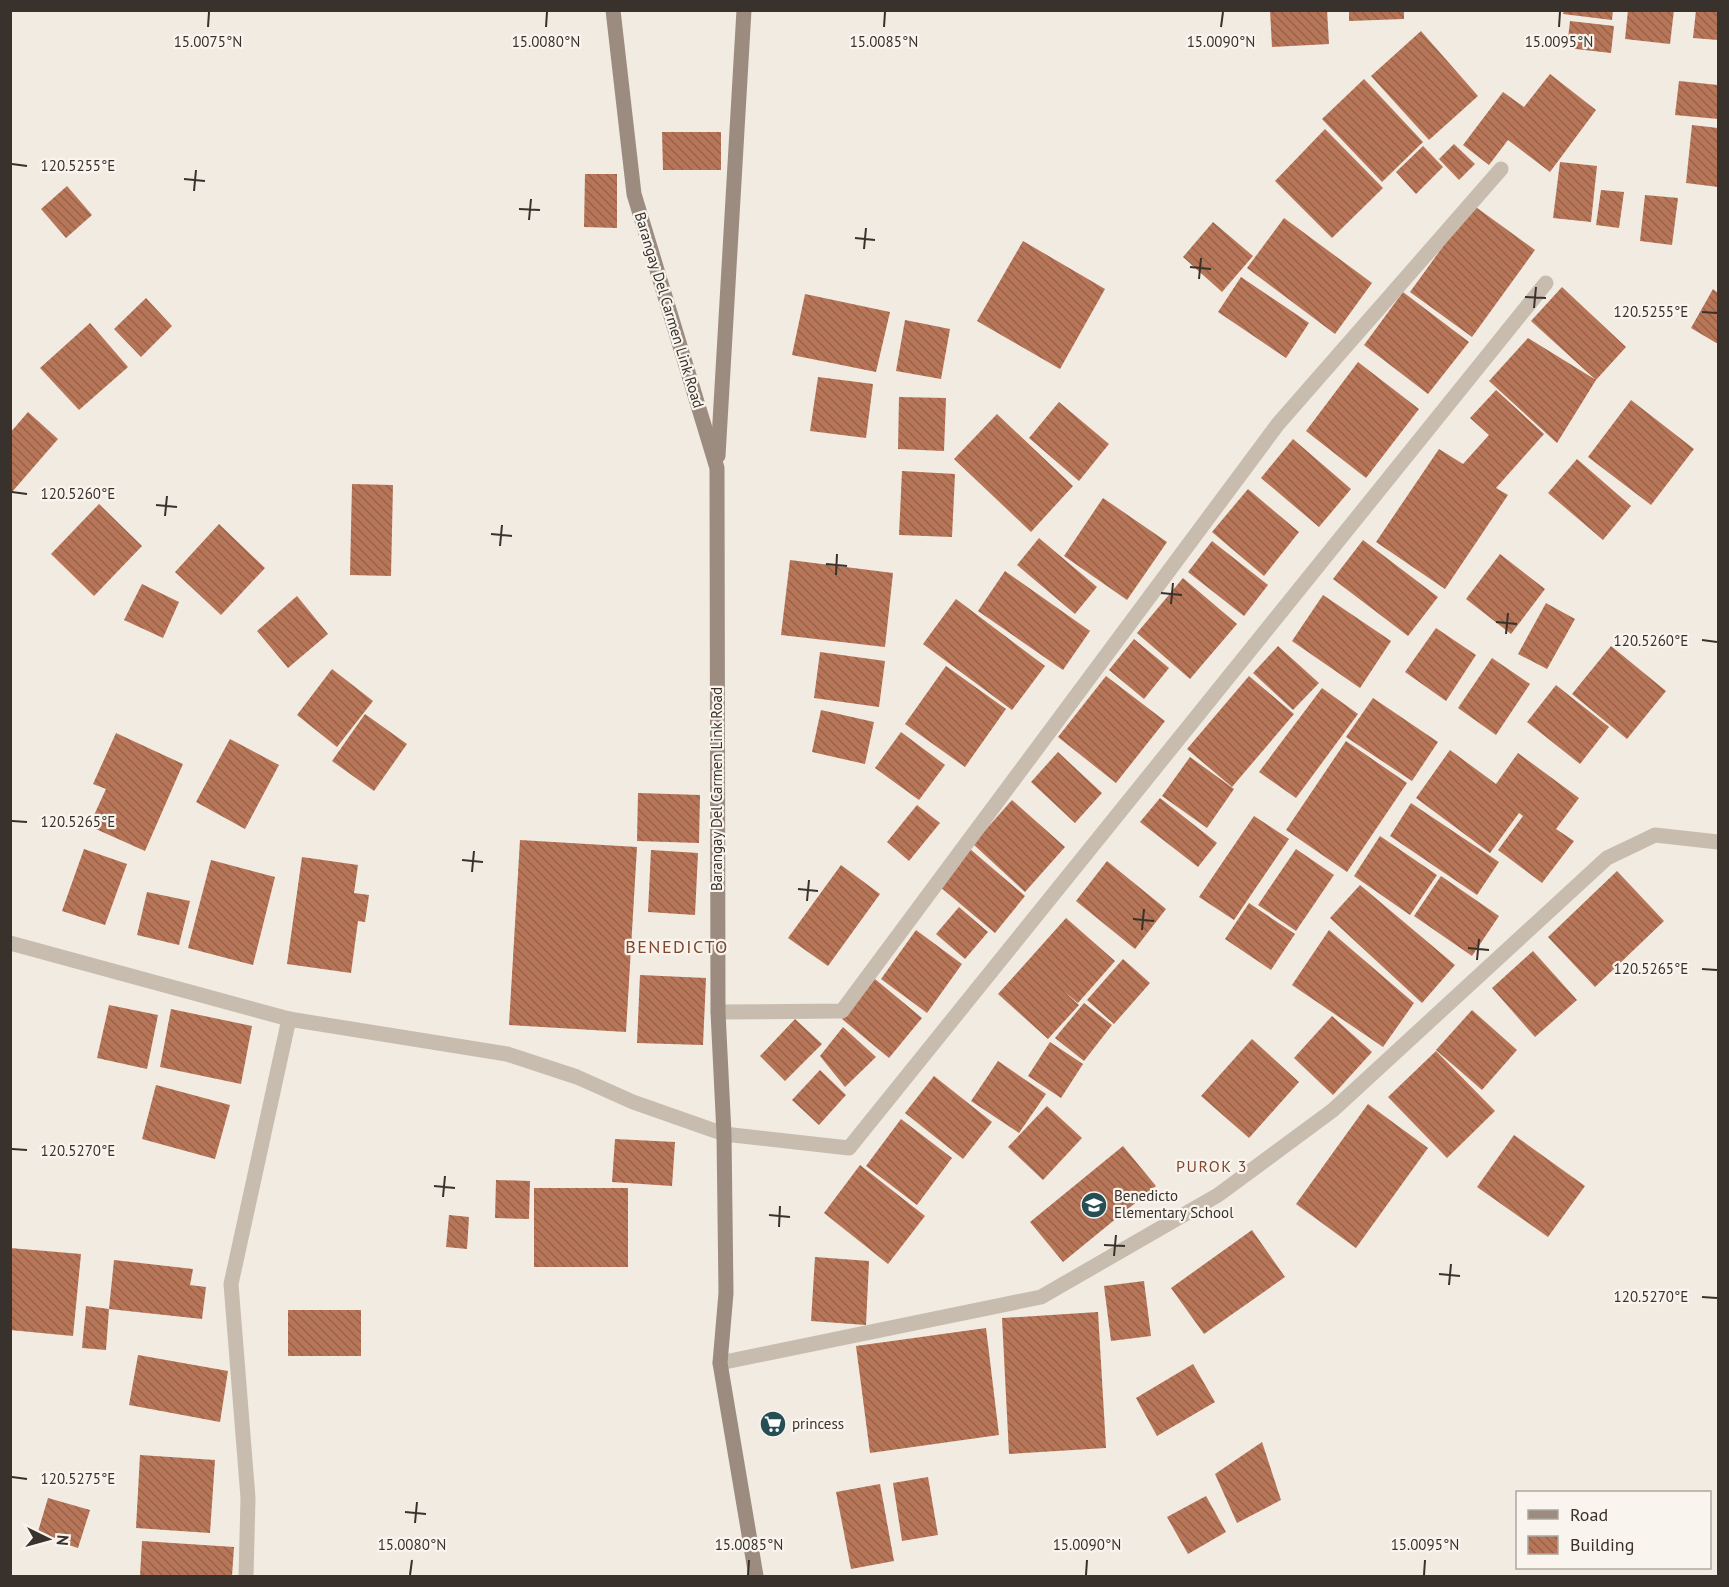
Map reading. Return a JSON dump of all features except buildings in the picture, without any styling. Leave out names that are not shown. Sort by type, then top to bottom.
[{"type":"street","name":"Barangay Del Carmen Link Road","points":[[613,10],[634,194],[717,468],[718,1012],[724,1134],[726,1293],[720,1363],[756,1576]]},
{"type":"street","points":[[717,468],[744,10]]},
{"type":"street","points":[[718,1012],[842,1011],[1278,424],[1501,169]]},
{"type":"street","points":[[10,943],[290,1019],[507,1054],[577,1077],[633,1102],[724,1134],[849,1148],[1546,283]]},
{"type":"street","points":[[720,1363],[1041,1297],[1218,1196],[1333,1110],[1607,858],[1655,835],[1719,842]]},
{"type":"street","points":[[246,1576],[248,1498],[231,1284],[290,1019]]},
{"type":"place","name":"Benedicto Elementary School","points":[[1094,1205]]},
{"type":"place","name":"princess","points":[[773,1424]]},
{"type":"district","name":"BENEDICTO","points":[[677,947]]},
{"type":"district","name":"PUROK 3","points":[[1212,1166]]}]
